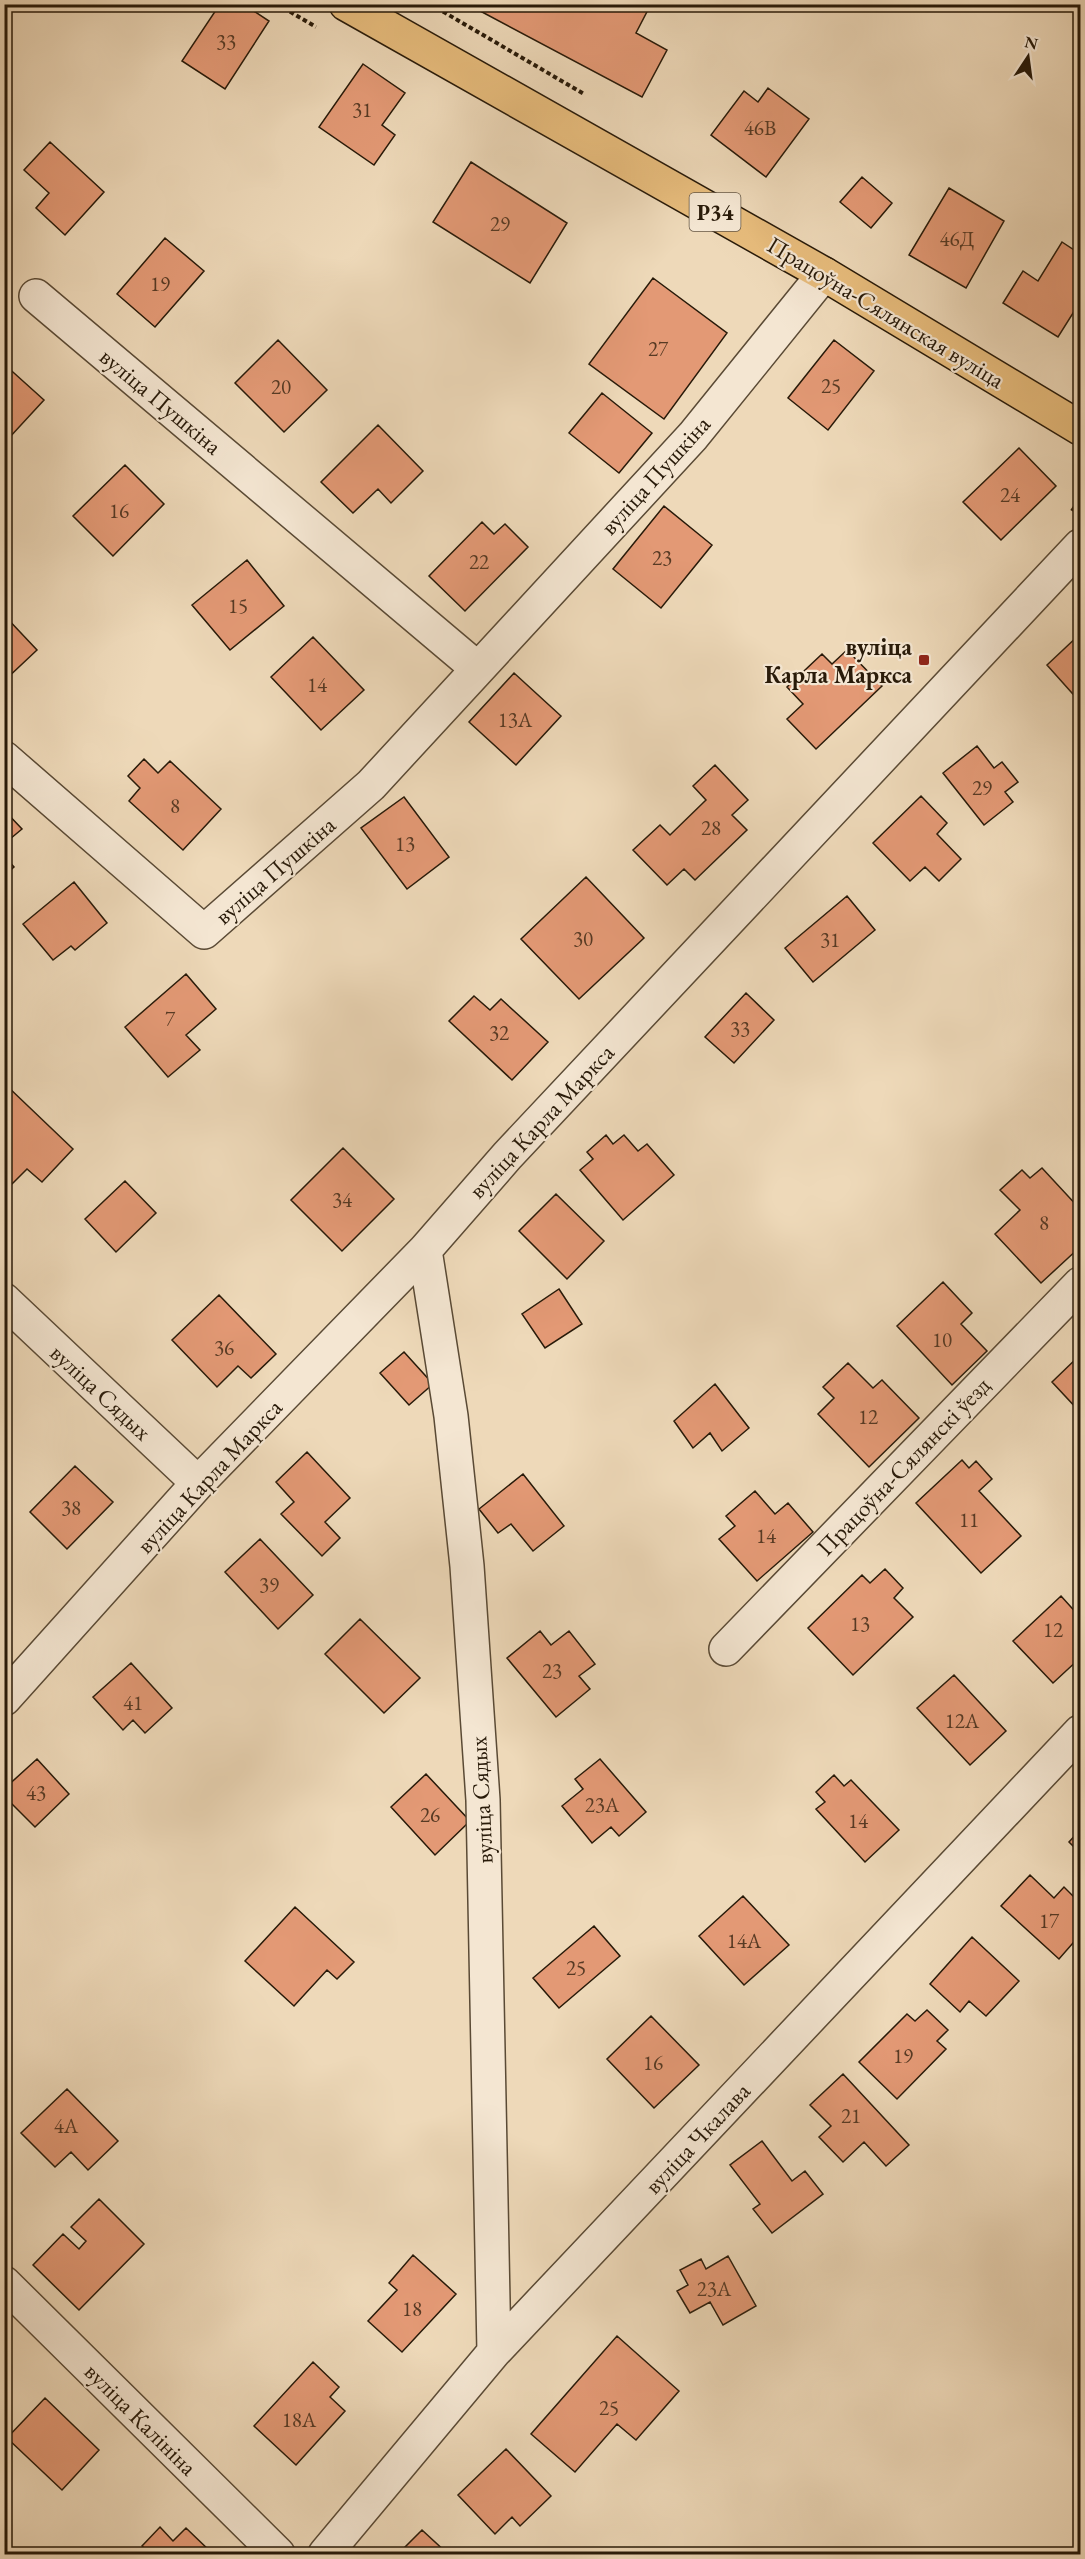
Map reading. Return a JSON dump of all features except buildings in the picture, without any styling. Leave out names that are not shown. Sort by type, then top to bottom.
[{"type":"main road","name":"Працоўна-Сялянская вуліца","points":[[346,4],[824,274],[1080,428]]},
{"type":"street","name":"вуліца Пушкіна","points":[[4,758],[204,932],[371,785],[693,436],[824,274]]},
{"type":"street","name":"вуліца Пушкіна","points":[[36,296],[478,669]]},
{"type":"street","name":"вуліца Карла Маркса","points":[[4,1699],[198,1483],[425,1251],[507,1156],[1080,546]]},
{"type":"street","name":"вуліца Сядых","points":[[425,1251],[451,1416],[467,1566],[483,1800],[494,2352]]},
{"type":"street","name":"Працоўна-Сялянскі ўезд","points":[[726,1649],[1080,1284]]},
{"type":"street","name":"вуліца Сядых","points":[[4,1300],[198,1483]]},
{"type":"street","name":"вуліца Чкалава","points":[[325,2554],[494,2352],[1080,1732]]},
{"type":"street","name":"вуліца Калініна","points":[[4,2283],[278,2554]]},
{"type":"place","name":"вуліца Карла Маркса","points":[[924,660]]}]
